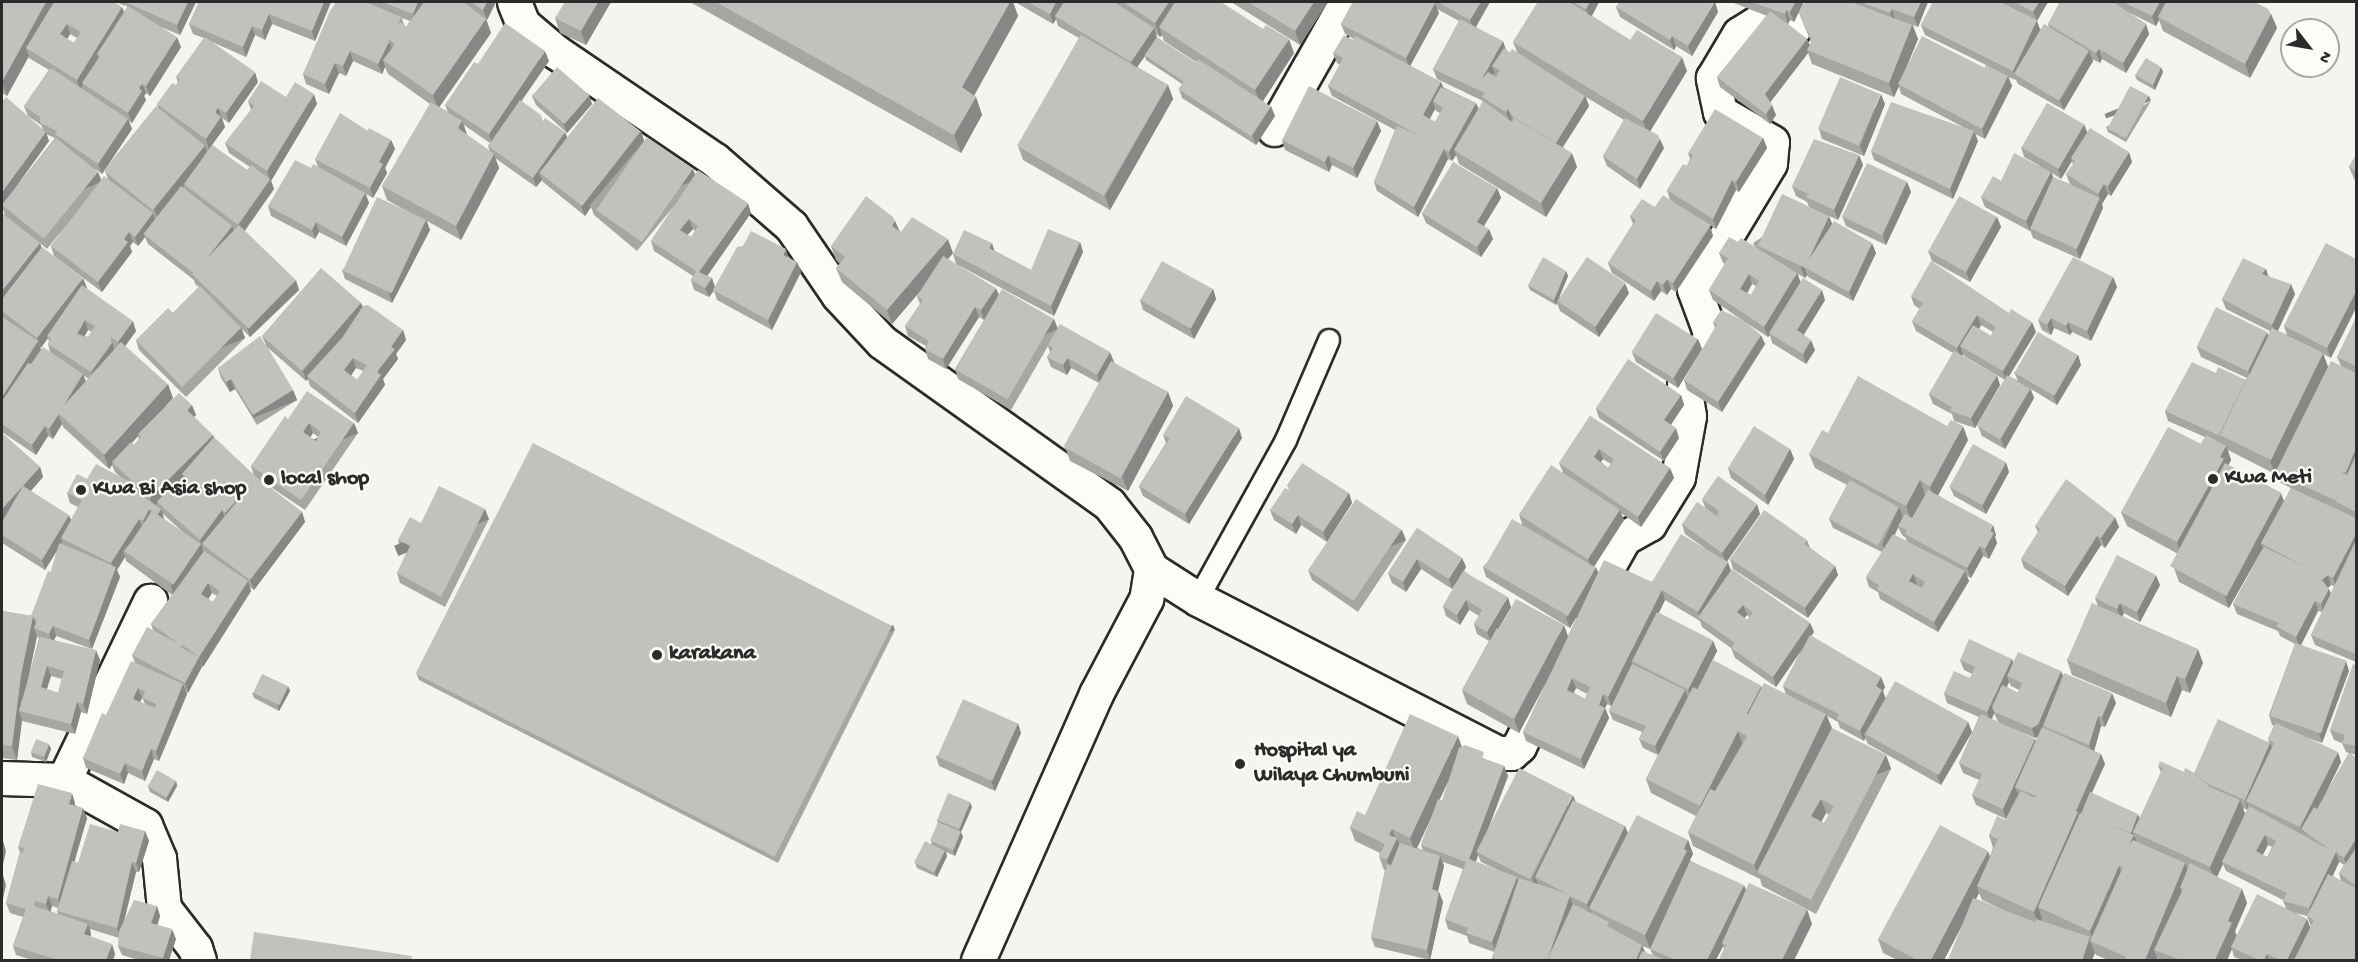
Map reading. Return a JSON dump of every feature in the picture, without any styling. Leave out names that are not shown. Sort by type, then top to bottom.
[{"type":"street","points":[[514,2],[523,24],[556,52],[714,159],[791,226],[838,296],[882,342],[1109,504],[1135,537],[1151,569],[1198,599],[1498,753],[1511,753],[1519,746],[1559,668]]},
{"type":"street","points":[[1274,129],[1346,2]]},
{"type":"street","points":[[1577,629],[1593,591],[1624,538],[1649,524],[1678,477],[1689,416],[1684,385],[1711,334],[1694,289],[1770,163],[1772,142],[1720,111],[1713,78],[1739,34],[1766,17],[1794,28],[1811,2]]},
{"type":"street","points":[[978,960],[1096,694],[1146,599],[1151,569]]},
{"type":"street","points":[[64,780],[150,601]]},
{"type":"street","points":[[2,778],[64,780],[145,825],[159,858],[164,908],[195,948],[199,960]]},
{"type":"lane","points":[[1198,599],[1286,440],[1329,340]]},
{"type":"building","points":[[2,2],[46,2],[2,82]]},
{"type":"building","points":[[54,2],[114,2],[122,7],[77,80],[26,48]],"holes":[[[67,24],[81,32],[74,43],[60,34]]]},
{"type":"building","points":[[125,2],[188,2],[177,25]]},
{"type":"building","points":[[199,2],[324,2],[312,31],[269,14],[262,30],[252,26],[243,47],[189,24]]},
{"type":"building","points":[[336,2],[366,2],[401,17],[388,39],[389,42],[378,64],[350,51],[343,66],[335,63],[325,84],[303,74]]},
{"type":"building","points":[[382,2],[418,2],[413,14]]},
{"type":"building","points":[[424,2],[463,2],[486,19],[433,95],[383,60],[395,44],[388,39],[400,22],[406,27]]},
{"type":"building","points":[[471,2],[487,2],[483,10]]},
{"type":"building","points":[[565,2],[598,2],[581,31],[555,18]]},
{"type":"building","points":[[716,2],[1010,2],[962,87],[976,97],[954,135]]},
{"type":"building","points":[[1028,2],[1056,2],[1050,14]]},
{"type":"building","points":[[1064,2],[1114,2],[1154,28],[1131,62],[1055,16]]},
{"type":"building","points":[[1123,2],[1169,2],[1155,23]]},
{"type":"building","points":[[1175,2],[1221,2],[1263,29],[1266,25],[1289,39],[1255,90],[1159,27]]},
{"type":"building","points":[[1248,2],[1314,2],[1295,31]]},
{"type":"building","points":[[1353,2],[1435,3],[1406,58],[1341,24]]},
{"type":"building","points":[[1438,2],[1481,2],[1470,20]]},
{"type":"building","points":[[1538,2],[1569,2],[1630,40],[1637,30],[1682,57],[1643,121],[1513,42]]},
{"type":"building","points":[[1573,2],[1590,2],[1586,9]]},
{"type":"building","points":[[1619,2],[1715,2],[1688,46],[1672,36],[1670,40],[1616,7]]},
{"type":"building","points":[[1752,2],[1795,2],[1790,12],[1786,10],[1785,14]]},
{"type":"building","points":[[1805,2],[1851,2],[1912,25],[1889,83],[1807,50],[1812,41],[1799,13]]},
{"type":"building","points":[[1860,2],[1921,2],[1914,17],[1892,9],[1890,13]]},
{"type":"building","points":[[1933,2],[2000,2],[2037,20],[2013,71],[1921,25]]},
{"type":"building","points":[[2015,2],[2039,2],[2033,12]]},
{"type":"building","points":[[2060,2],[2113,2],[2146,24],[2123,63],[2099,49],[2096,53],[2048,24]]},
{"type":"building","points":[[2123,2],[2160,2],[2152,16]]},
{"type":"building","points":[[2166,2],[2255,2],[2268,9],[2271,14],[2245,64],[2158,17]]},
{"type":"building","points":[[128,6],[177,37],[146,86],[142,84],[139,88],[142,91],[128,113],[82,83],[100,56],[97,54]]},
{"type":"building","points":[[1770,11],[1807,39],[1765,94],[1772,105],[1766,114],[1717,77]]},
{"type":"building","points":[[1460,19],[1503,41],[1482,79],[1488,72],[1496,77],[1500,70],[1492,66],[1504,48],[1510,53],[1512,49],[1585,96],[1556,143],[1512,116],[1508,109],[1506,112],[1482,97],[1485,93],[1433,69]]},
{"type":"building","points":[[505,23],[545,51],[489,134],[445,105],[474,62],[478,64]]},
{"type":"building","points":[[2044,24],[2089,51],[2059,100],[2014,74]]},
{"type":"building","points":[[1081,35],[1168,85],[1104,196],[1017,146]]},
{"type":"building","points":[[1344,35],[1353,40],[1355,36],[1441,82],[1423,115],[1435,122],[1443,108],[1433,101],[1441,87],[1476,103],[1449,152],[1444,149],[1414,207],[1374,182],[1397,126],[1422,137],[1328,86],[1343,58],[1333,53]]},
{"type":"building","points":[[1922,36],[1985,68],[1986,65],[2008,76],[1982,129],[1898,84]]},
{"type":"building","points":[[205,37],[255,72],[226,113],[218,108],[215,112],[221,117],[206,139],[157,104],[172,83],[176,85],[180,80],[176,77]]},
{"type":"building","points":[[1157,37],[1196,63],[1184,82],[1145,55]]},
{"type":"building","points":[[2146,58],[2161,67],[2153,85],[2135,75]]},
{"type":"building","points":[[1198,59],[1271,106],[1251,137],[1178,89]]},
{"type":"building","points":[[557,67],[589,95],[565,124],[532,96]]},
{"type":"building","points":[[51,68],[128,119],[98,164],[55,134],[57,131],[40,123],[40,117],[24,106]]},
{"type":"building","points":[[1840,77],[1881,94],[1859,146],[1818,129]]},
{"type":"building","points":[[261,81],[286,97],[295,82],[314,94],[267,171],[225,143],[254,106],[248,101]]},
{"type":"building","points":[[1309,86],[1377,121],[1353,168],[1328,155],[1325,162],[1282,140]]},
{"type":"building","points":[[2130,86],[2149,96],[2126,138],[2107,128]]},
{"type":"building","points":[[6,97],[46,132],[2,192],[2,102]]},
{"type":"building","points":[[598,98],[641,131],[582,206],[540,173]]},
{"type":"building","points":[[520,100],[541,115],[543,122],[545,118],[565,132],[533,178],[488,146]]},
{"type":"building","points":[[1483,101],[1512,122],[1514,118],[1572,153],[1541,203],[1454,150]]},
{"type":"building","points":[[431,102],[462,121],[458,128],[494,154],[456,226],[382,186]]},
{"type":"building","points":[[1891,102],[1974,131],[1950,189],[1871,151]]},
{"type":"building","points":[[2047,103],[2084,124],[2059,169],[2022,147]]},
{"type":"building","points":[[156,106],[205,146],[153,210],[104,171]]},
{"type":"building","points":[[1715,109],[1763,138],[1736,182],[1732,180],[1713,219],[1667,190],[1683,164],[1687,166],[1693,155],[1688,153]]},
{"type":"building","points":[[340,113],[368,131],[369,128],[391,140],[379,162],[383,164],[370,188],[315,159]]},
{"type":"building","points":[[1625,118],[1658,135],[1660,139],[1637,179],[1603,156]]},
{"type":"building","points":[[2090,128],[2129,152],[2108,186],[2104,184],[2098,194],[2066,174],[2075,161],[2071,158]]},
{"type":"building","points":[[647,137],[693,169],[642,242],[596,210]]},
{"type":"building","points":[[56,138],[98,172],[44,239],[2,205]]},
{"type":"building","points":[[1814,139],[1859,155],[1834,210],[1806,197],[1808,194],[1792,186]]},
{"type":"building","points":[[212,145],[247,170],[251,165],[270,179],[238,225],[184,184]]},
{"type":"building","points":[[2014,153],[2051,172],[2026,221],[1981,197],[1993,176],[2001,181]]},
{"type":"building","points":[[2356,155],[2356,171],[2349,167]]},
{"type":"building","points":[[295,160],[311,168],[313,164],[365,193],[342,237],[316,222],[312,230],[268,206]]},
{"type":"building","points":[[1453,162],[1497,188],[1477,222],[1489,229],[1477,247],[1422,213]]},
{"type":"building","points":[[1867,163],[1907,182],[1882,235],[1842,216]]},
{"type":"building","points":[[698,170],[748,203],[699,272],[712,278],[705,288],[691,280],[696,271],[651,241]],"holes":[[[689,219],[698,226],[691,237],[680,230]]]},
{"type":"building","points":[[104,176],[153,213],[135,237],[129,232],[124,239],[128,242],[98,282],[51,246]]},
{"type":"building","points":[[2053,177],[2100,198],[2077,249],[2030,228]]},
{"type":"building","points":[[181,186],[232,226],[195,274],[143,234]]},
{"type":"building","points":[[1782,194],[1829,216],[1805,268],[1758,246]]},
{"type":"building","points":[[1663,195],[1710,226],[1673,283],[1667,279],[1663,285],[1657,281],[1651,291],[1608,263],[1636,220],[1630,216],[1642,199],[1655,207]]},
{"type":"building","points":[[866,196],[893,217],[895,221],[892,226],[901,232],[912,217],[948,239],[887,310],[836,268],[845,257],[831,246]]},
{"type":"building","points":[[1959,196],[1997,217],[1966,272],[1928,251]]},
{"type":"building","points":[[377,197],[426,220],[392,293],[343,270]]},
{"type":"building","points":[[2,213],[40,243],[2,291]]},
{"type":"building","points":[[1834,221],[1872,243],[1849,292],[1804,267]]},
{"type":"building","points":[[239,225],[296,280],[249,329],[192,274]]},
{"type":"building","points":[[1048,229],[1080,242],[1051,306],[953,254],[964,230],[992,243],[989,248],[1031,270]]},
{"type":"building","points":[[751,231],[786,249],[783,255],[797,262],[768,320],[713,290],[737,247],[743,246]]},
{"type":"building","points":[[1729,237],[1738,242],[1741,238],[1797,273],[1764,327],[1709,290],[1728,258],[1719,253]],"holes":[[[1749,274],[1759,281],[1751,295],[1740,289]]]},
{"type":"building","points":[[2326,243],[2356,259],[2356,291],[2327,348],[2284,326]]},
{"type":"building","points":[[42,247],[83,278],[37,338],[2,311],[2,299]]},
{"type":"building","points":[[943,256],[996,288],[981,310],[975,307],[943,359],[925,349],[929,341],[905,326],[923,300],[917,296]]},
{"type":"building","points":[[1543,257],[1566,271],[1554,300],[1528,285]]},
{"type":"building","points":[[1587,257],[1625,283],[1595,327],[1557,301]]},
{"type":"building","points":[[2073,257],[2113,277],[2087,331],[2068,322],[2066,326],[2051,318],[2047,325],[2038,320]]},
{"type":"building","points":[[2243,258],[2266,269],[2262,274],[2291,284],[2272,325],[2222,299]]},
{"type":"building","points":[[1162,261],[1213,289],[1191,328],[1140,300]]},
{"type":"building","points":[[1931,261],[2009,313],[2011,309],[2032,322],[2003,371],[1960,346],[1973,325],[1991,336],[1996,327],[1977,315],[1957,348],[1912,321],[1923,303],[1911,296]]},
{"type":"building","points":[[321,268],[361,303],[302,371],[262,336]]},
{"type":"building","points":[[1803,278],[1822,290],[1797,330],[1811,340],[1803,354],[1769,333]]},
{"type":"building","points":[[82,285],[133,321],[118,342],[111,337],[112,343],[91,372],[48,344],[51,338],[47,336]],"holes":[[[85,320],[95,326],[88,337],[77,334]]]},
{"type":"building","points":[[200,286],[241,328],[182,387],[136,340],[168,308],[173,313]]},
{"type":"building","points":[[1002,289],[1054,319],[1007,400],[956,370]]},
{"type":"building","points":[[368,305],[403,330],[391,347],[395,349],[377,372],[381,375],[355,413],[307,376],[342,338],[363,306]],"holes":[[[353,358],[367,365],[357,380],[344,370]]]},
{"type":"building","points":[[2216,307],[2267,332],[2248,372],[2197,347]]},
{"type":"building","points":[[1721,310],[1743,320],[1761,335],[1718,402],[1684,380],[1717,325],[1713,322]]},
{"type":"building","points":[[1656,313],[1698,339],[1673,378],[1632,352]]},
{"type":"building","points":[[2,317],[38,341],[2,397]]},
{"type":"building","points":[[2356,318],[2356,366],[2337,357]]},
{"type":"building","points":[[1060,324],[1110,352],[1097,375],[1068,358],[1063,365],[1047,357],[1053,348],[1048,345]]},
{"type":"building","points":[[2272,328],[2323,353],[2271,460],[2220,435]]},
{"type":"building","points":[[2038,332],[2078,355],[2054,396],[2014,373]]},
{"type":"building","points":[[260,336],[293,390],[253,415],[231,379],[226,382],[218,368]]},
{"type":"building","points":[[121,342],[168,384],[104,455],[57,413]]},
{"type":"building","points":[[43,347],[83,374],[49,429],[45,426],[32,445],[2,424],[2,401],[28,363],[31,364]]},
{"type":"building","points":[[1954,351],[1997,375],[1971,418],[1950,411],[1952,407],[1929,394]]},
{"type":"building","points":[[1628,359],[1681,395],[1664,420],[1676,428],[1660,452],[1596,408]]},
{"type":"building","points":[[1111,361],[1168,393],[1120,478],[1063,447]]},
{"type":"building","points":[[2331,361],[2356,373],[2356,448],[2346,472],[2342,472],[2347,476],[2335,500],[2275,473]]},
{"type":"building","points":[[2192,362],[2216,373],[2218,367],[2246,380],[2232,404],[2220,436],[2165,411]]},
{"type":"building","points":[[2007,375],[2030,389],[2000,439],[1977,426]]},
{"type":"building","points":[[1858,376],[1947,426],[1951,420],[1963,426],[1930,487],[1920,480],[1906,506],[1809,454],[1822,430],[1828,433]]},
{"type":"building","points":[[307,391],[354,423],[301,500],[251,466],[285,416],[288,419]],"holes":[[[309,423],[321,432],[316,441],[303,432]]]},
{"type":"building","points":[[179,393],[192,405],[187,410],[213,435],[150,498],[112,462],[131,442],[134,445],[141,437],[138,434]]},
{"type":"building","points":[[1186,396],[1239,428],[1185,514],[1139,486],[1170,438],[1163,435]]},
{"type":"building","points":[[1590,416],[1670,468],[1638,517],[1559,463]],"holes":[[[1599,449],[1614,459],[1608,468],[1594,457]]]},
{"type":"building","points":[[1754,426],[1790,449],[1765,495],[1728,468]]},
{"type":"building","points":[[2168,427],[2201,444],[2206,435],[2226,446],[2220,457],[2224,459],[2177,542],[2121,512]]},
{"type":"building","points":[[2,433],[40,467],[2,509]]},
{"type":"building","points":[[214,437],[256,477],[302,512],[250,580],[202,544],[253,482],[225,513],[222,510],[200,540],[157,502],[172,484],[176,487],[185,476],[182,474]]},
{"type":"building","name":"karakana","points":[[533,443],[892,626],[774,857],[415,674]]},
{"type":"building","points":[[1973,444],[2006,462],[1982,505],[1949,487]]},
{"type":"building","points":[[2356,455],[2356,512],[2335,501]]},
{"type":"building","points":[[1302,463],[1349,493],[1323,532],[1298,515],[1292,524],[1270,510],[1285,488],[1289,490],[1287,485]]},
{"type":"building","points":[[2225,463],[2282,493],[2227,596],[2170,566]]},
{"type":"building","points":[[96,464],[136,485],[133,489],[161,509],[158,514],[149,509],[143,521],[139,519],[111,563],[61,538],[82,500],[67,493],[77,474],[87,479]]},
{"type":"building","points":[[1551,465],[1620,510],[1588,559],[1519,514]]},
{"type":"building","points":[[1718,476],[1757,504],[1722,553],[1682,524],[1697,502],[1717,516],[1719,511],[1702,499]]},
{"type":"building","points":[[2066,479],[2115,517],[2101,538],[2097,536],[2065,586],[2021,559],[2040,529],[2035,526]]},
{"type":"building","points":[[1850,480],[1899,507],[1878,546],[1829,518]]},
{"type":"building","points":[[23,486],[69,515],[42,560],[2,535],[2,522]]},
{"type":"building","points":[[439,486],[485,509],[441,597],[397,573],[410,546],[398,540],[410,517],[421,523]]},
{"type":"building","points":[[2291,488],[2356,518],[2356,534],[2333,578],[2328,575],[2322,580],[2329,589],[2321,604],[2315,601],[2296,637],[2276,626],[2279,623],[2233,604],[2264,547],[2307,568],[2261,543]]},
{"type":"building","points":[[1928,490],[1993,525],[1990,531],[1994,533],[1985,549],[1980,546],[1967,568],[1905,534],[1907,530],[1898,526],[1905,514],[1912,518]]},
{"type":"building","points":[[1356,499],[1402,530],[1354,601],[1308,570]]},
{"type":"building","points":[[1764,510],[1807,540],[1804,544],[1835,566],[1805,608],[1730,559]]},
{"type":"building","points":[[152,511],[201,544],[174,585],[125,552]]},
{"type":"building","points":[[1512,519],[1596,568],[1568,616],[1484,567]]},
{"type":"building","points":[[1417,528],[1462,558],[1449,579],[1417,559],[1403,582],[1388,573]]},
{"type":"building","points":[[1681,534],[1728,562],[1698,612],[1662,590],[1608,697],[1603,694],[1599,705],[1605,708],[1581,759],[1523,732],[1604,560],[1652,582]],"holes":[[[1572,678],[1590,687],[1585,699],[1567,690]]]},
{"type":"building","points":[[1893,534],[1965,571],[1934,622],[1877,589],[1879,585],[1866,577]],"holes":[[[1913,574],[1925,582],[1922,588],[1909,581]]]},
{"type":"building","points":[[2356,540],[2356,654],[2311,635]]},
{"type":"building","points":[[59,543],[116,567],[89,640],[53,626],[49,634],[34,628],[37,620],[31,616],[48,571],[51,572]]},
{"type":"building","points":[[204,551],[248,581],[185,683],[132,655],[147,627],[179,644],[151,624]],"holes":[[[208,583],[220,591],[213,602],[201,594]],[[182,645],[199,657],[180,647]]]},
{"type":"building","points":[[2117,555],[2156,575],[2137,612],[2120,603],[2117,609],[2095,598]]},
{"type":"building","points":[[1732,569],[1810,623],[1773,677],[1731,648],[1735,643],[1698,617]],"holes":[[[1743,605],[1753,613],[1747,620],[1737,612]]]},
{"type":"building","points":[[1463,571],[1508,597],[1487,632],[1474,624],[1482,610],[1466,600],[1457,615],[1443,606]]},
{"type":"building","points":[[1516,599],[1564,625],[1514,719],[1462,690]]},
{"type":"building","points":[[2092,603],[2198,649],[2185,679],[2177,676],[2166,703],[2067,660]]},
{"type":"building","points":[[2,611],[33,616],[21,675],[12,746],[2,745]]},
{"type":"building","points":[[1657,612],[1713,641],[1688,690],[1632,661]]},
{"type":"building","points":[[1810,635],[1881,677],[1876,686],[1882,690],[1860,731],[1837,719],[1839,714],[1783,686]]},
{"type":"building","points":[[40,637],[96,650],[83,704],[77,702],[71,724],[19,711]],"holes":[[[47,666],[64,671],[58,693],[41,687]]]},
{"type":"building","points":[[1969,639],[2012,659],[1987,712],[1944,693],[1954,671],[1970,678],[1975,667],[1960,660]]},
{"type":"building","points":[[2295,643],[2346,661],[2321,733],[2270,716]]},
{"type":"building","points":[[2018,652],[2061,671],[2038,725],[2032,728],[1994,712],[1992,707],[2002,685],[2018,693],[2022,683],[2007,676]]},
{"type":"building","points":[[1713,660],[1762,686],[1746,715],[1698,689]]},
{"type":"building","points":[[131,661],[183,684],[156,751],[151,749],[142,771],[125,763],[120,774],[83,758],[102,713],[106,715]],"holes":[[[138,688],[145,691],[143,698],[156,704],[155,708],[133,699]]]},
{"type":"building","points":[[1632,664],[1685,690],[1655,746],[1639,739],[1646,726],[1609,711]]},
{"type":"building","points":[[2353,664],[2356,665],[2356,746],[2342,743],[2345,735],[2330,730]]},
{"type":"building","points":[[2064,673],[2112,693],[2102,717],[2098,716],[2089,745],[2043,726]]},
{"type":"building","points":[[262,674],[288,686],[279,705],[253,693]]},
{"type":"building","points":[[1895,681],[1968,722],[1939,775],[1865,734]]},
{"type":"building","points":[[1764,683],[1826,714],[1754,865],[1688,832],[1710,789],[1715,791],[1747,736],[1738,731],[1700,806],[1646,779],[1693,687],[1748,714]]},
{"type":"building","points":[[963,699],[1018,723],[992,781],[937,757]]},
{"type":"building","points":[[1410,714],[1458,736],[1410,838],[1392,829],[1389,835],[1397,838],[1387,860],[1379,856],[1385,844],[1350,827],[1357,811],[1365,815]]},
{"type":"building","points":[[1981,714],[2035,739],[2003,809],[1972,795],[1982,774],[1959,763]]},
{"type":"building","points":[[2218,719],[2270,743],[2245,800],[2206,783],[2194,773]]},
{"type":"building","points":[[2276,723],[2338,752],[2300,827],[2246,801],[2274,743],[2268,739]]},
{"type":"building","points":[[2042,727],[2101,754],[2076,811],[2037,793],[2036,796],[2015,787]]},
{"type":"building","points":[[1832,728],[1886,755],[1811,900],[1757,872]],"holes":[[[1821,799],[1834,806],[1824,823],[1811,816]]]},
{"type":"building","points":[[36,739],[49,744],[44,757],[31,752]]},
{"type":"building","points":[[1465,745],[1484,752],[1482,758],[1504,766],[1469,859],[1517,877],[1492,942],[1466,933],[1468,928],[1445,919],[1466,862],[1421,845],[1438,799],[1442,801],[1459,748]]},
{"type":"building","points":[[2349,753],[2356,758],[2356,839],[2344,858],[2336,852],[2309,908],[2283,901],[2287,893],[2222,862],[2249,806],[2332,851],[2301,829],[2314,807],[2317,809]],"holes":[[[2265,835],[2276,841],[2267,857],[2256,851]]]},
{"type":"building","points":[[2160,761],[2184,772],[2185,768],[2210,787],[2240,800],[2210,867],[2133,832],[2163,768],[2158,766]]},
{"type":"building","points":[[1519,768],[1572,795],[1530,879],[1476,852]]},
{"type":"building","points":[[157,770],[176,781],[167,797],[148,786]]},
{"type":"building","points":[[38,784],[72,793],[69,804],[83,808],[58,899],[48,896],[46,904],[35,901],[34,906],[88,924],[84,934],[112,944],[106,960],[58,960],[13,946],[26,909],[6,903],[20,852],[23,853],[24,848],[18,847]]},
{"type":"building","points":[[2021,791],[2035,798],[2037,793],[2078,812],[2034,912],[1977,886],[1998,839],[1989,835],[1997,816],[2005,820]]},
{"type":"building","points":[[2090,792],[2138,814],[2131,833],[2081,814]]},
{"type":"building","points":[[948,793],[970,802],[959,829],[937,820]]},
{"type":"building","points":[[1573,800],[1625,826],[1587,904],[1570,896],[1547,960],[1492,958],[1519,878],[1568,894],[1535,877]]},
{"type":"building","points":[[2080,813],[2134,835],[2129,845],[2133,840],[2185,863],[2145,960],[2124,960],[2126,957],[2090,941],[2123,867],[2119,866],[2090,931],[2038,907]]},
{"type":"building","points":[[1637,815],[1688,840],[1684,849],[1687,851],[1645,935],[1589,908]]},
{"type":"building","points":[[938,822],[961,832],[953,850],[930,840]]},
{"type":"building","points":[[90,824],[118,832],[120,824],[145,831],[136,863],[132,862],[117,928],[57,911],[72,861],[78,863]]},
{"type":"building","points":[[1940,825],[1988,851],[1931,960],[1917,960],[1878,939]]},
{"type":"building","points":[[925,841],[945,851],[934,872],[914,862]]},
{"type":"building","points":[[1400,843],[1440,856],[1432,889],[1439,892],[1427,950],[1371,937],[1387,864],[1391,865]]},
{"type":"building","points":[[2356,848],[2356,886],[2339,873]]},
{"type":"building","points":[[1690,861],[1744,885],[1707,960],[1676,960],[1650,949]]},
{"type":"building","points":[[2190,863],[2242,889],[2228,921],[2232,923],[2215,960],[2181,960],[2154,950],[2183,889],[2180,888]]},
{"type":"building","points":[[2328,874],[2356,888],[2356,960],[2294,960],[2314,920],[2307,916]]},
{"type":"building","points":[[1749,883],[1807,909],[1782,960],[1719,960],[1726,945],[1722,943]]},
{"type":"building","points":[[2257,894],[2307,919],[2287,960],[2267,954],[2264,960],[2259,960],[2231,947]]},
{"type":"building","points":[[1973,898],[2035,922],[2022,960],[1948,960]]},
{"type":"building","points":[[134,900],[157,906],[151,923],[172,929],[163,958],[118,946],[119,931]]},
{"type":"building","points":[[1573,904],[1609,922],[1607,926],[1642,945],[1636,960],[1555,960],[1548,958]]},
{"type":"building","points":[[2036,919],[2090,937],[2082,960],[2022,960]]},
{"type":"building","points":[[254,932],[412,956],[411,960],[250,960]]},
{"type":"building","points":[[1642,951],[1666,960],[1638,960]]},
{"type":"place","name":"Kwa Meti","points":[[2213,479]]},
{"type":"place","name":"local shop","points":[[269,480]]},
{"type":"place","name":"Kwa Bi Asia shop","points":[[81,490]]},
{"type":"place","name":"karakana","points":[[657,655]]},
{"type":"place","name":"Hospital ya Wilaya Chumbuni","points":[[1240,764]]}]
